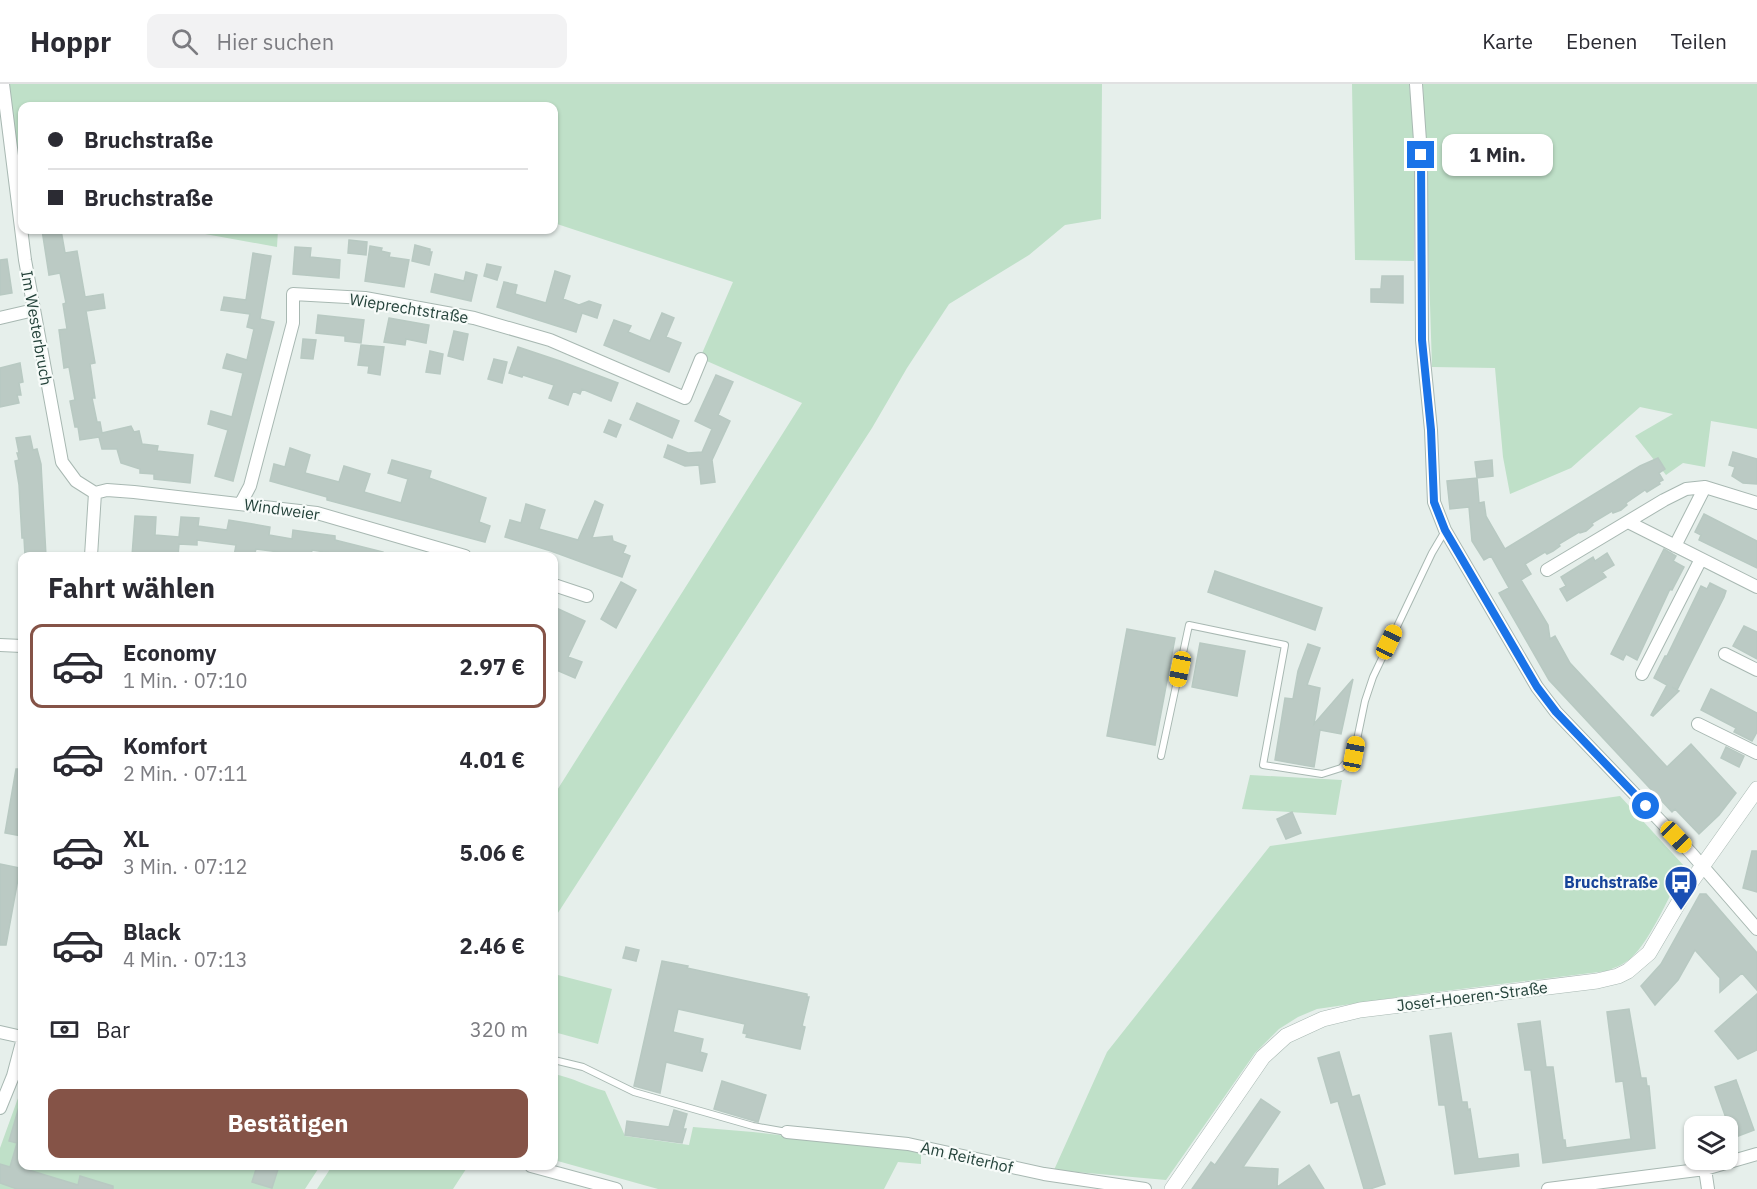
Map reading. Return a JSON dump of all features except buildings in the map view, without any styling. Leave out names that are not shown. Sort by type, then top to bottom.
[{"type":"street","name":"Im Westerbruch","points":[[3,84],[18,193]]},
{"type":"street","points":[[1416,84],[1421,155],[1422,340],[1431,430],[1434,502],[1445,530],[1537,687],[1556,712],[1702,865],[1757,929]]},
{"type":"street","name":"Im Westerbruch","points":[[24,234],[34,310],[62,462],[76,481],[95,494]]},
{"type":"street","name":"Wieprechtstraße","points":[[242,503],[250,486],[293,323],[293,294],[365,298],[474,318],[550,340],[685,398],[702,359]]},
{"type":"street","points":[[0,318],[34,310]]},
{"type":"street","points":[[1675,546],[1705,487]]},
{"type":"street","points":[[1547,570],[1686,489],[1705,487],[1757,503]]},
{"type":"street","name":"Windweier","points":[[95,494],[107,490],[317,513],[451,552]]},
{"type":"street","points":[[91,552],[95,494]]},
{"type":"street","points":[[1628,522],[1757,588]]},
{"type":"street","points":[[1642,674],[1701,559]]},
{"type":"street","points":[[558,586],[587,596]]},
{"type":"street","points":[[0,645],[18,646]]},
{"type":"street","points":[[1725,654],[1757,670]]},
{"type":"street","points":[[1698,724],[1757,753]]},
{"type":"street","name":"Josef-Hoeren-Straße","points":[[1172,1189],[1263,1058],[1286,1036],[1323,1019],[1360,1010],[1597,981],[1628,971],[1648,953],[1702,865],[1757,789]]},
{"type":"street","points":[[0,1032],[18,1036]]},
{"type":"street","points":[[0,1108],[18,1057]]},
{"type":"street","name":"Am Reiterhof","points":[[787,1132],[908,1144],[1044,1174],[1145,1189]]},
{"type":"street","points":[[1738,1159],[1757,1154]]},
{"type":"street","points":[[546,1170],[616,1189]]},
{"type":"street","points":[[1548,1189],[1697,1170]]},
{"type":"street","points":[[1705,1170],[1708,1189]]},
{"type":"lane","points":[[1161,756],[1189,625],[1285,645],[1263,765],[1322,774],[1341,768],[1354,754],[1365,700],[1373,677],[1445,530]]},
{"type":"lane","points":[[558,1061],[583,1067],[634,1092],[753,1126],[787,1132]]},
{"type":"green space","points":[[8,84],[1102,84],[1101,219],[1065,225],[1029,255],[949,304],[907,368],[872,428],[558,913],[558,789],[802,403],[700,358],[733,282],[558,224],[558,102],[18,102],[18,166]]},
{"type":"green space","points":[[1352,84],[1409,84],[1415,141],[1414,261],[1355,260]]},
{"type":"green space","points":[[1423,84],[1757,84],[1757,429],[1711,421],[1705,467],[1683,463],[1666,475],[1635,436],[1673,414],[1640,407],[1571,468],[1510,494],[1503,457],[1495,368],[1432,367]]},
{"type":"green space","points":[[205,234],[278,234],[277,247]]},
{"type":"green space","points":[[1250,775],[1342,780],[1336,815],[1242,809]]},
{"type":"green space","points":[[1620,796],[1685,867],[1646,939],[1626,962],[1607,971],[1317,1009],[1279,1029],[1255,1053],[1166,1180],[1054,1170],[1107,1052],[1270,846]]},
{"type":"green space","points":[[558,975],[612,989],[598,1044],[558,1033]]},
{"type":"green space","points":[[558,1075],[605,1091],[625,1136],[689,1145],[693,1127],[921,1152],[921,1164],[898,1162],[884,1189],[658,1189],[558,1161]]},
{"type":"green space","points":[[18,1098],[18,1170],[317,1170],[305,1189],[0,1189],[0,1148]]},
{"type":"green space","points":[[329,1170],[465,1170],[453,1189],[317,1189]]},
{"type":"place","name":"Bruchstraße","points":[[1681,911]]},
{"type":"route","points":[[1421,155],[1422,340],[1431,430],[1434,502],[1445,530],[1537,687],[1556,712],[1646,806]]}]
